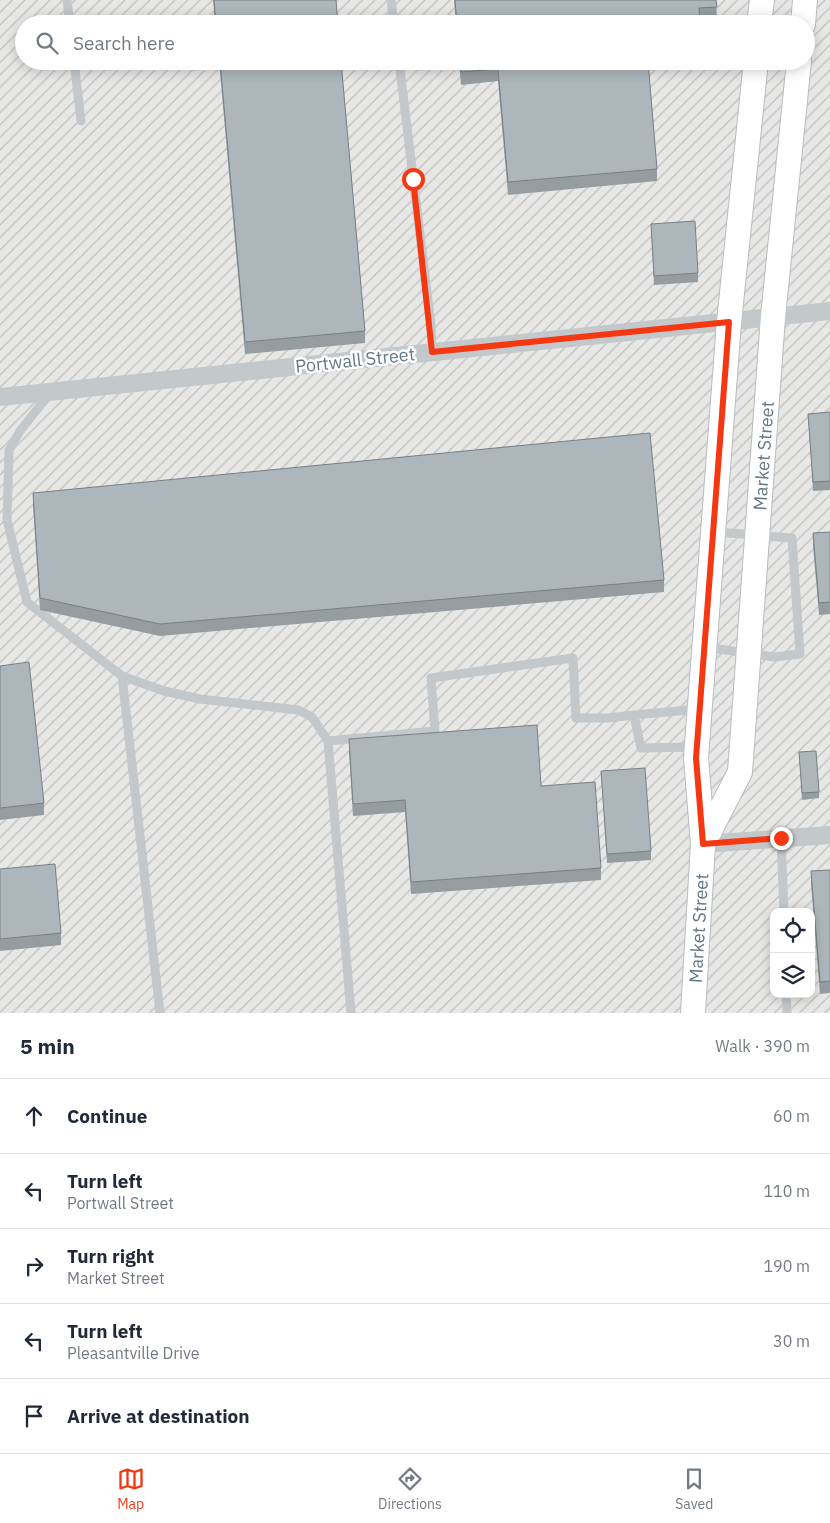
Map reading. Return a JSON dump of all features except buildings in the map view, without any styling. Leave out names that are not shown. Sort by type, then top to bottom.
[{"type":"main road","points":[[760,15],[762,0]]},
{"type":"main road","points":[[803,15],[805,0]]},
{"type":"main road","name":"Market Street","points":[[694,1013],[703,844],[696,747],[729,322],[755,70]]},
{"type":"main road","name":"Market Street","points":[[703,844],[740,772],[772,317],[798,70]]},
{"type":"street","name":"Portwall Street","points":[[0,397],[830,311]]},
{"type":"street","points":[[703,844],[830,835]]},
{"type":"lane","points":[[68,0],[69,15]]},
{"type":"lane","points":[[391,0],[393,15]]},
{"type":"lane","points":[[75,70],[81,121]]},
{"type":"lane","points":[[400,70],[431,325],[432,352]]},
{"type":"lane","points":[[51,392],[20,432],[9,450],[7,520],[27,602],[122,676],[164,691],[200,699],[298,710],[312,717],[328,741],[351,1013]]},
{"type":"lane","points":[[704,647],[774,657],[800,654],[792,538],[713,532]]},
{"type":"lane","points":[[328,741],[435,731],[431,678],[573,658],[576,718],[608,718],[699,709]]},
{"type":"lane","points":[[122,676],[160,1013]]},
{"type":"lane","points":[[634,715],[641,748],[696,747]]},
{"type":"lane","points":[[781,838],[784,908]]},
{"type":"lane","points":[[786,998],[787,1013]]},
{"type":"shaded area","points":[[0,0],[830,0],[830,1013],[0,1013]]},
{"type":"route","points":[[413,179],[431,325],[432,352],[729,322],[696,758],[703,844],[781,838]]}]
